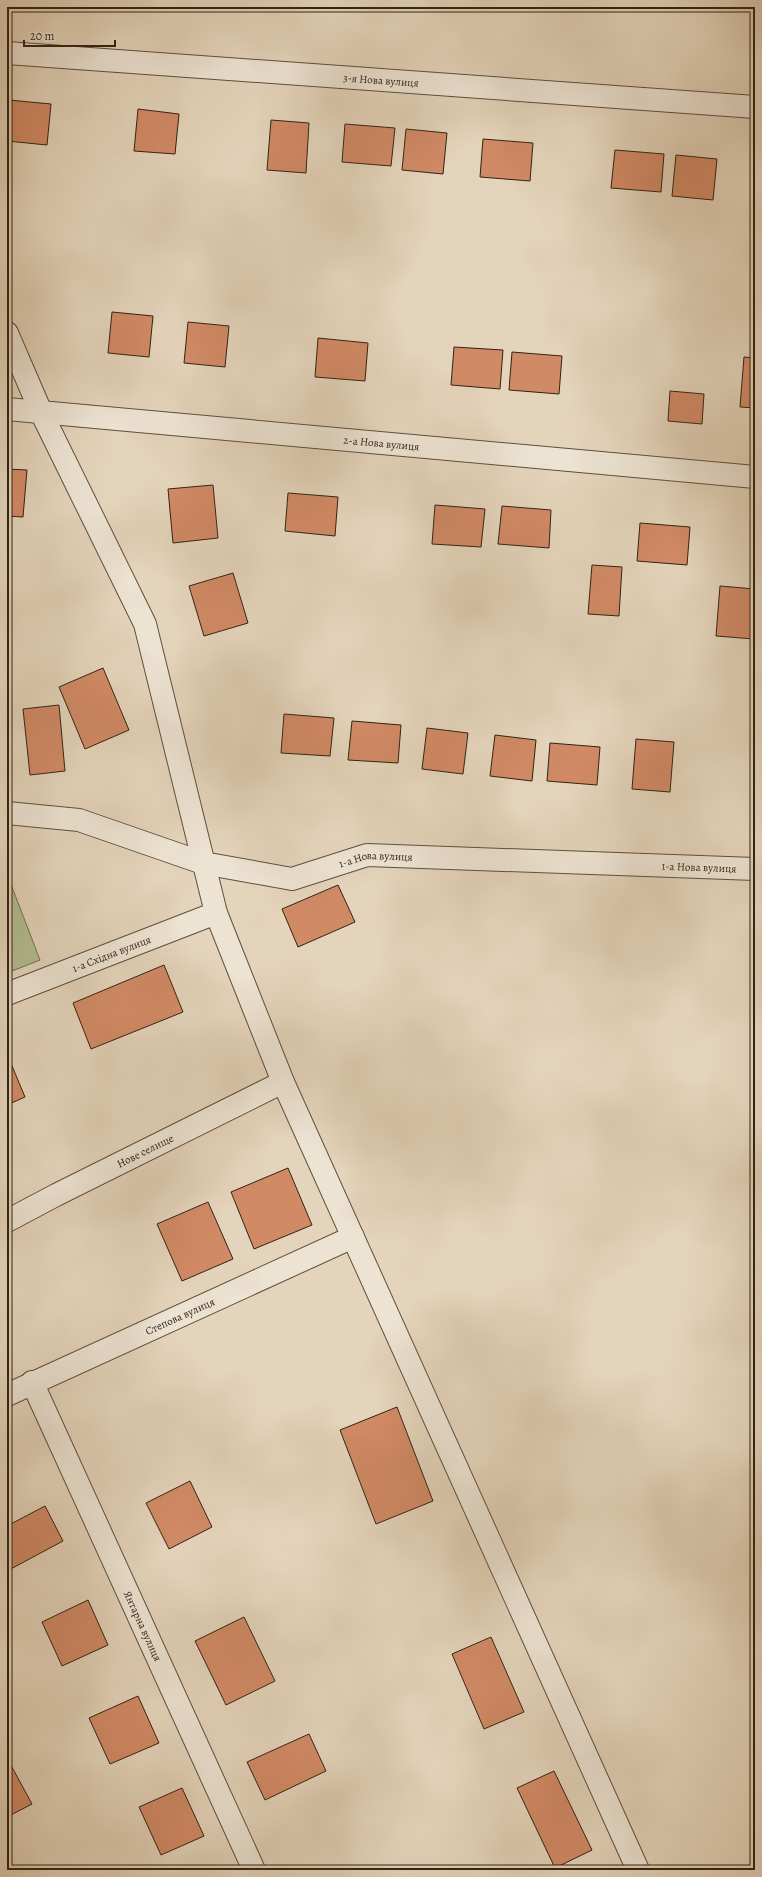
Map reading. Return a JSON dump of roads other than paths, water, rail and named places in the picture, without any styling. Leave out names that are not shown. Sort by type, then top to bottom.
[{"type":"street","name":"3-я Нова вулиця","points":[[7,53],[755,108]]},
{"type":"street","points":[[7,333],[41,412],[145,624],[216,913],[284,1082],[638,1870]]},
{"type":"street","name":"2-а Нова вулиця","points":[[7,409],[755,478]]},
{"type":"street","name":"1-а Нова вулиця","points":[[7,813],[79,820],[203,863],[292,879],[367,855],[755,869]]},
{"type":"street","name":"1-а Східна вулиця","points":[[7,994],[216,913]]},
{"type":"street","name":"Нове селище","points":[[7,1222],[56,1195],[284,1082]]},
{"type":"street","name":"Степова вулиця","points":[[7,1395],[32,1382],[353,1237]]},
{"type":"street","name":"Янтарна вулиця","points":[[32,1382],[254,1870]]}]
